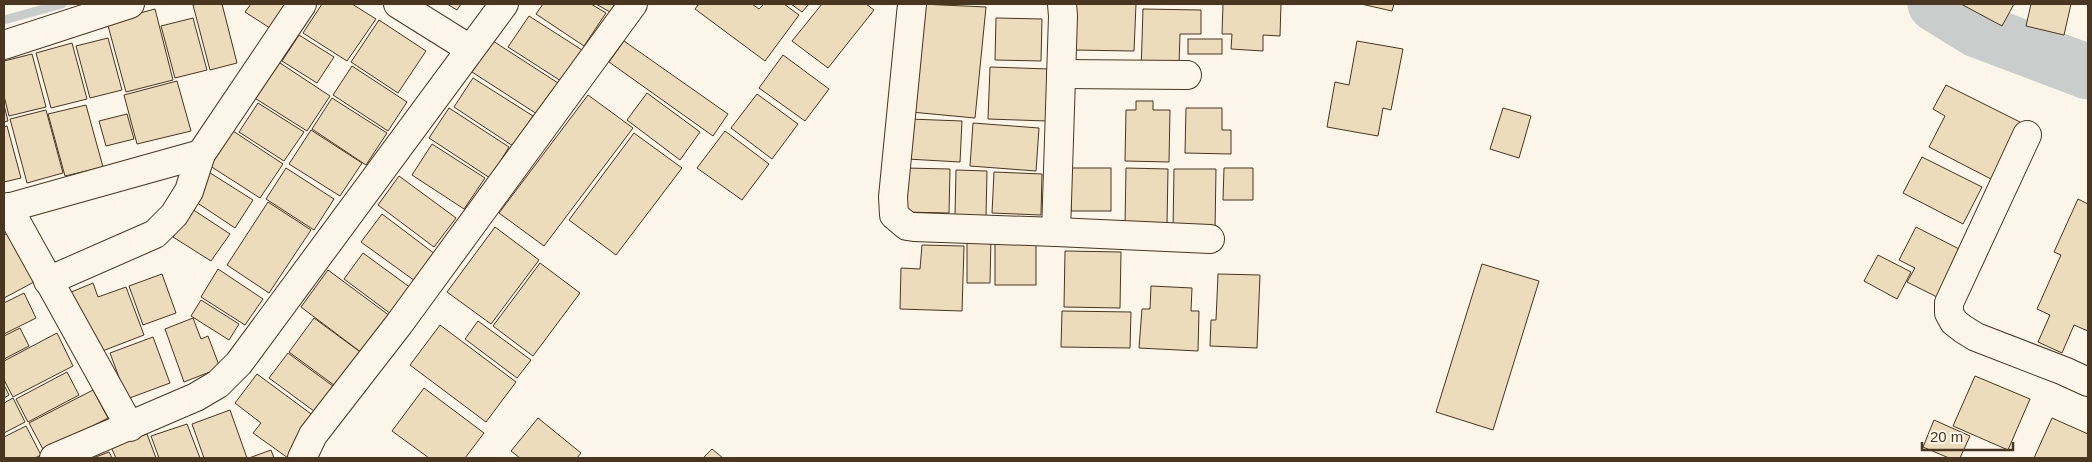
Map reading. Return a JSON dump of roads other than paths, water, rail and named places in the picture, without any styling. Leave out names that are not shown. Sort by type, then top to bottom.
[{"type":"street","points":[[4,44],[130,4]]},
{"type":"street","points":[[48,281],[154,234],[174,215],[189,191],[201,154],[302,4]]},
{"type":"street","points":[[398,4],[470,49]]},
{"type":"street","points":[[54,458],[196,397],[218,384],[239,363],[504,4]]},
{"type":"street","points":[[302,458],[313,435],[399,324],[633,4]]},
{"type":"street","points":[[912,4],[893,197],[894,215],[907,226],[1210,239]]},
{"type":"street","points":[[1056,232],[1064,16],[1061,4]]},
{"type":"street","points":[[1061,74],[1187,76]]},
{"type":"street","points":[[2027,135],[1949,303],[1949,313],[1954,322],[1976,337],[2088,382]]},
{"type":"street","points":[[130,426],[6,208],[201,154]]},
{"type":"waterway","points":[[4,20],[62,4]]},
{"type":"waterway","points":[[1935,4],[1977,30],[2088,72]]}]
